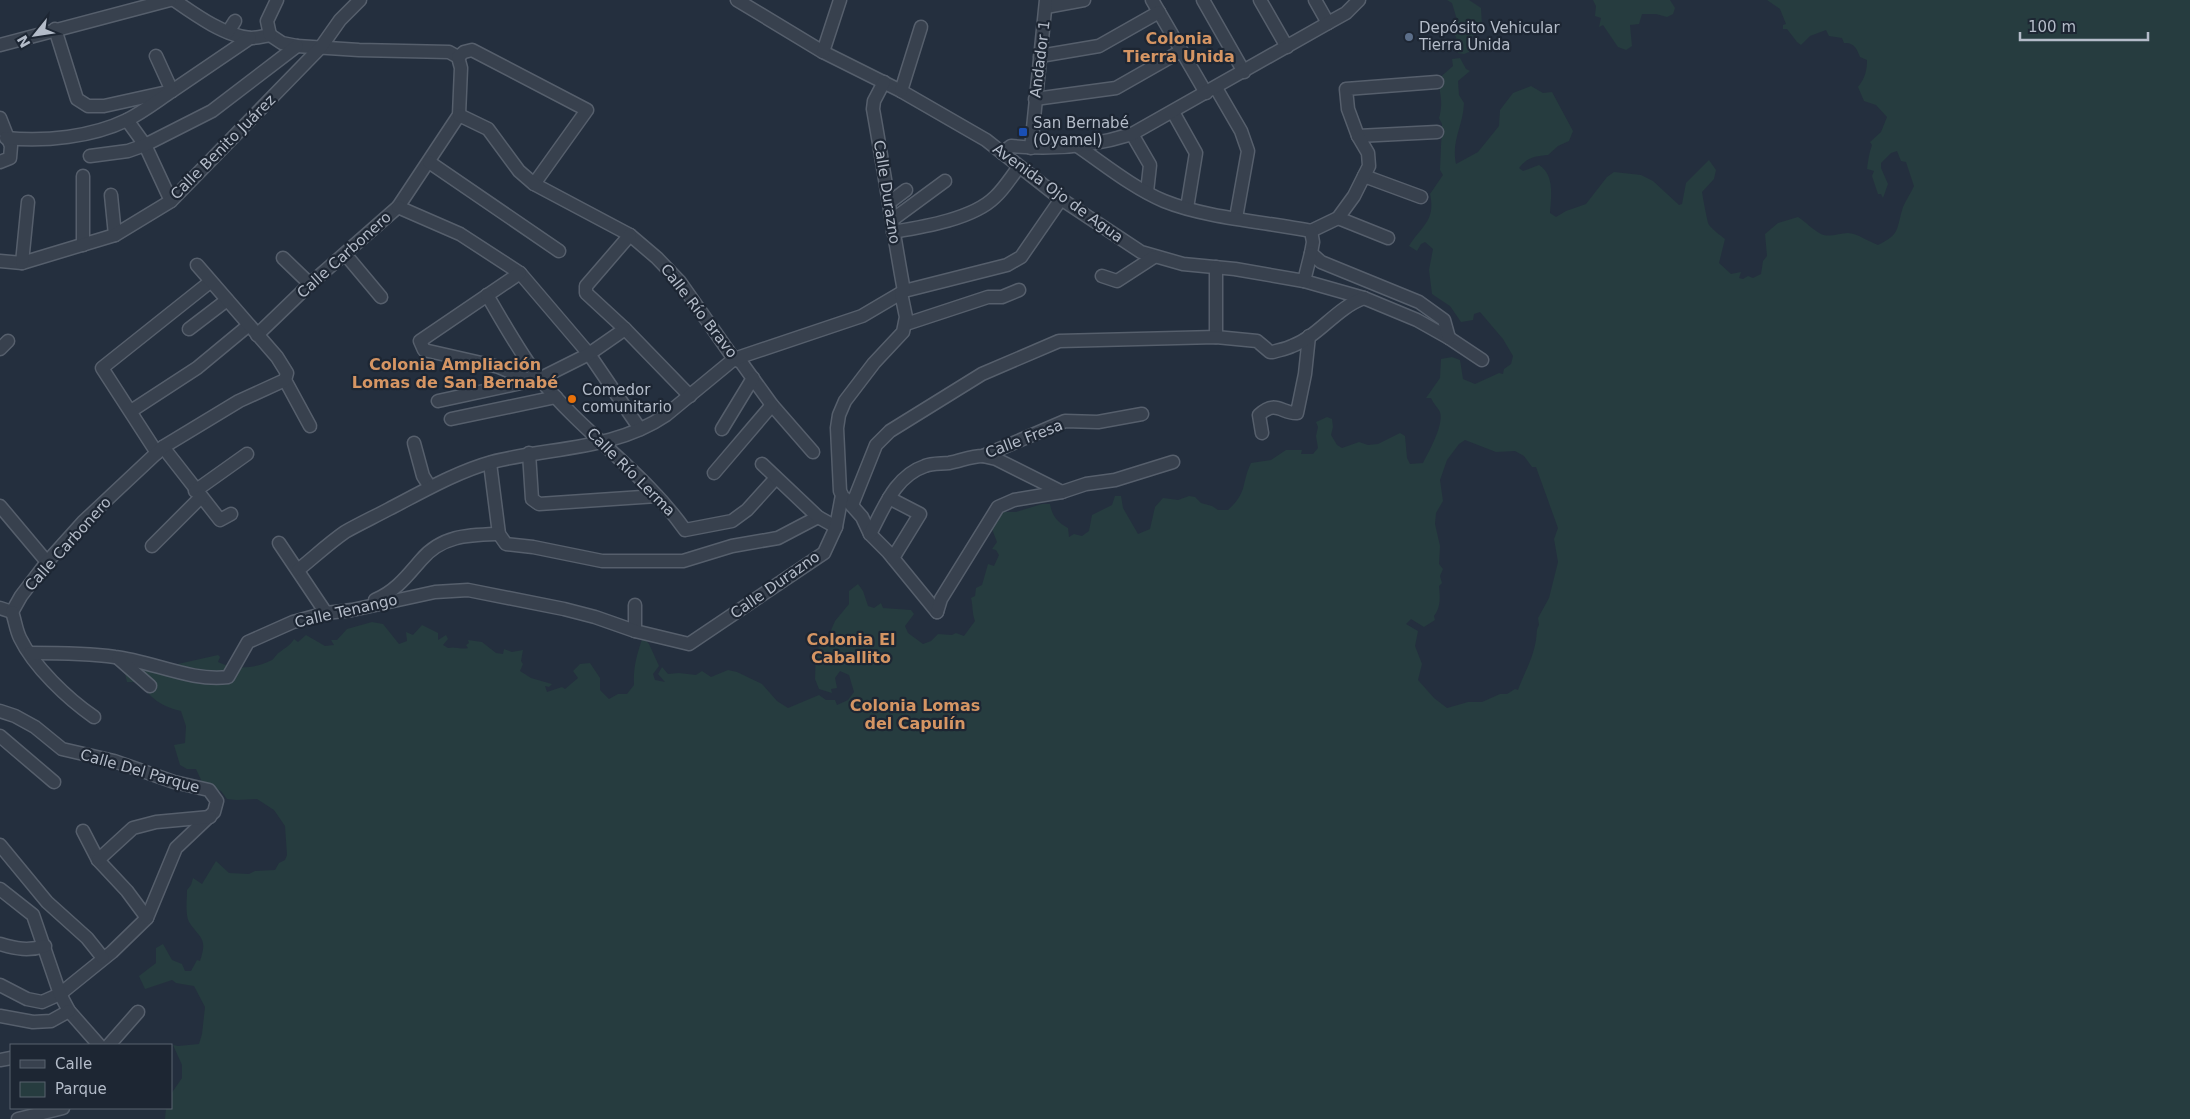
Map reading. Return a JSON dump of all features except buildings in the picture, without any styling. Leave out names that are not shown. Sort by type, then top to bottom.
[{"type":"street","points":[[0,45],[170,0]]},
{"type":"street","points":[[174,0],[199,18],[231,26],[250,38]]},
{"type":"street","points":[[270,35],[267,21],[277,0]]},
{"type":"street","name":"Calle Benito Juárez","points":[[0,261],[22,263],[115,235],[171,201],[321,47],[340,20],[360,0]]},
{"type":"street","name":"Avenida Ojo de Agua","points":[[737,0],[823,52],[901,91],[973,132],[1061,199],[1134,247],[1154,257],[1183,264],[1216,267],[1304,281],[1364,298],[1402,313],[1449,338],[1482,360]]},
{"type":"street","points":[[823,52],[840,0]]},
{"type":"street","points":[[1046,3],[1084,0]]},
{"type":"street","points":[[1152,0],[1181,51],[1242,131],[1248,151],[1236,218]]},
{"type":"street","points":[[1203,0],[1244,72]]},
{"type":"street","points":[[1260,0],[1287,47]]},
{"type":"street","points":[[1315,0],[1328,23]]},
{"type":"street","points":[[1002,153],[1010,146],[1031,148],[1104,143],[1132,134],[1346,13],[1359,0]]},
{"type":"street","name":"Andador 1","points":[[1031,148],[1046,3]]},
{"type":"street","points":[[1040,56],[1099,46],[1159,12]]},
{"type":"street","points":[[901,91],[921,27]]},
{"type":"street","points":[[56,29],[77,99],[88,106],[104,106],[172,91]]},
{"type":"street","points":[[6,138],[36,140],[77,135],[107,128],[127,120],[250,38],[270,35],[282,43],[297,46],[359,50],[449,52],[458,57],[461,68],[459,115]]},
{"type":"street","points":[[90,156],[128,151],[145,145],[212,111],[297,46]]},
{"type":"street","points":[[458,57],[464,52],[472,50],[587,110],[534,184]]},
{"type":"street","points":[[1035,99],[1116,88],[1181,51]]},
{"type":"street","points":[[156,56],[172,91]]},
{"type":"street","name":"Calle Durazno","points":[[595,617],[635,631],[689,644],[824,553],[836,527],[842,495],[836,428],[839,415],[845,401],[874,363],[903,332],[906,324],[890,202],[873,109],[874,101],[884,82]]},
{"type":"street","points":[[1076,145],[1147,192],[1165,201],[1187,208],[1311,231],[1338,218],[1354,196],[1369,166],[1368,153],[1358,136],[1348,109],[1346,89],[1437,82]]},
{"type":"street","points":[[1173,112],[1196,153],[1187,208]]},
{"type":"street","name":"Calle Carbonero","points":[[131,411],[253,330],[346,254],[398,207],[459,115]]},
{"type":"street","name":"Calle Río Bravo","points":[[459,115],[488,129],[519,172],[534,184],[630,235],[680,282],[734,359],[741,362],[772,405],[813,452]]},
{"type":"street","points":[[0,118],[6,138],[11,146],[10,158],[0,162]]},
{"type":"street","points":[[127,120],[145,145],[171,201]]},
{"type":"street","points":[[1358,136],[1438,132]]},
{"type":"street","points":[[1132,134],[1150,165],[1147,192]]},
{"type":"street","points":[[429,162],[559,251]]},
{"type":"street","points":[[893,226],[927,227],[977,209],[994,198],[1019,167]]},
{"type":"street","points":[[83,176],[83,245]]},
{"type":"street","points":[[1364,176],[1421,197]]},
{"type":"street","points":[[893,226],[946,181]]},
{"type":"street","points":[[890,202],[906,190]]},
{"type":"street","points":[[111,195],[115,235]]},
{"type":"street","points":[[298,570],[345,532],[430,487],[490,463],[529,453],[600,443],[640,428],[655,422],[734,359],[862,316],[903,292],[1007,265],[1021,256],[1061,199]]},
{"type":"street","points":[[22,263],[28,202]]},
{"type":"street","points":[[398,207],[460,234],[520,273],[589,354],[640,428]]},
{"type":"street","points":[[1338,218],[1388,238]]},
{"type":"street","points":[[1304,281],[1313,242],[1311,231]]},
{"type":"street","points":[[630,235],[586,286],[585,291],[690,396]]},
{"type":"street","points":[[1311,253],[1322,262],[1336,269],[1419,302],[1444,320],[1449,338]]},
{"type":"street","points":[[346,254],[381,297]]},
{"type":"street","points":[[1102,276],[1116,281],[1154,257]]},
{"type":"street","points":[[283,258],[310,284]]},
{"type":"street","points":[[196,265],[286,370],[287,376],[285,380],[310,426]]},
{"type":"street","points":[[1216,267],[1216,336]]},
{"type":"street","points":[[520,273],[420,341],[424,350],[499,367],[534,379]]},
{"type":"street","points":[[210,282],[102,368],[160,450],[220,520],[231,514]]},
{"type":"street","points":[[906,324],[988,297],[1002,296],[1020,290]]},
{"type":"street","name":"Calle Río Lerma","points":[[487,295],[534,379],[556,396],[600,443],[657,496],[685,530],[732,521],[747,510],[776,478]]},
{"type":"street","points":[[852,505],[876,445],[890,431],[982,374],[1059,341],[1216,336],[1257,341],[1270,352],[1273,352],[1293,346],[1309,336],[1352,302],[1364,298]]},
{"type":"street","points":[[189,329],[227,300]]},
{"type":"street","points":[[438,401],[534,379],[589,354],[625,330]]},
{"type":"street","points":[[1262,433],[1259,414],[1264,410],[1283,408],[1291,413],[1297,413],[1300,407],[1309,336]]},
{"type":"street","points":[[722,429],[753,378]]},
{"type":"street","name":"Calle Carbonero","points":[[6,610],[21,596],[47,562],[84,522],[160,450],[239,401],[285,380]]},
{"type":"street","points":[[451,419],[556,396]]},
{"type":"street","points":[[714,473],[772,405]]},
{"type":"street","name":"Calle Fresa","points":[[870,534],[889,498],[906,476],[926,466],[972,456],[983,456],[1065,421],[1098,422],[1142,414]]},
{"type":"street","points":[[414,443],[423,476],[430,487]]},
{"type":"street","points":[[529,453],[532,498],[539,504],[657,496]]},
{"type":"street","points":[[152,546],[198,494],[247,454]]},
{"type":"street","points":[[983,456],[996,459],[1062,492]]},
{"type":"street","points":[[842,495],[862,517],[870,534],[893,558],[936,612],[941,599],[998,507],[1014,500],[1062,492],[1086,484],[1115,480],[1173,462]]},
{"type":"street","points":[[490,463],[499,534],[506,544],[533,547],[602,562],[683,561],[732,546],[778,538],[818,517]]},
{"type":"street","points":[[762,464],[818,517],[836,527]]},
{"type":"street","points":[[889,498],[920,514],[893,558]]},
{"type":"street","points":[[0,506],[47,562]]},
{"type":"street","points":[[352,610],[393,591],[406,579],[422,558],[442,543],[463,535],[499,534]]},
{"type":"street","points":[[279,543],[326,613]]},
{"type":"street","name":"Calle Tenango","points":[[30,654],[75,653],[116,657],[197,676],[228,677],[248,642],[293,622],[326,613],[352,610],[435,592],[468,590],[512,597],[595,617]]},
{"type":"street","points":[[635,631],[636,605]]},
{"type":"street","points":[[6,610],[30,654],[60,688],[94,716]]},
{"type":"street","points":[[116,657],[150,686]]},
{"type":"street","name":"Calle Del Parque","points":[[0,711],[15,716],[35,727],[62,749],[114,761],[174,782],[209,790],[217,800],[214,812],[210,817]]},
{"type":"street","points":[[0,736],[54,782]]},
{"type":"street","points":[[98,860],[133,828],[156,822],[210,817]]},
{"type":"street","points":[[0,985],[27,1000],[42,1002],[60,994],[132,934],[147,918],[176,848],[189,834],[210,817]]},
{"type":"street","points":[[83,831],[98,860],[127,891],[147,918]]},
{"type":"street","points":[[0,845],[47,902],[87,938],[103,958]]},
{"type":"street","points":[[0,889],[33,915],[60,994],[68,1011],[98,1044]]},
{"type":"street","points":[[0,944],[21,950],[32,950],[45,946]]},
{"type":"street","points":[[0,1016],[33,1022],[51,1021],[68,1011]]},
{"type":"street","points":[[110,1044],[138,1012]]},
{"type":"street","points":[[18,1119],[58,1109]]},
{"type":"green space","points":[[1447,0],[1469,0],[1481,8],[1482,25],[1471,38],[1469,52],[1464,54],[1458,53],[1456,37],[1452,30],[1457,31],[1458,23],[1452,3]]},
{"type":"green space","points":[[1593,0],[1670,0],[1675,8],[1673,14],[1667,17],[1656,14],[1642,14],[1639,24],[1630,25],[1632,46],[1626,50],[1618,47],[1603,25],[1599,27],[1601,18],[1595,16],[1596,6]]},
{"type":"green space","points":[[1767,0],[2190,0],[2190,1119],[165,1119],[166,1109],[172,1109],[172,1093],[182,1078],[182,1065],[173,1045],[199,1044],[205,1007],[194,986],[176,983],[172,980],[145,989],[139,976],[156,963],[156,948],[163,944],[172,960],[182,964],[185,971],[191,971],[197,960],[200,961],[203,947],[202,939],[189,922],[187,915],[187,890],[193,878],[202,884],[216,861],[229,873],[249,874],[255,871],[275,870],[279,863],[285,860],[287,855],[285,826],[274,810],[257,799],[227,799],[221,791],[203,784],[196,769],[187,769],[180,765],[174,745],[185,743],[186,726],[181,711],[156,701],[138,682],[127,682],[123,665],[169,666],[218,655],[220,657],[218,662],[225,665],[252,667],[272,660],[294,639],[298,642],[306,635],[325,646],[334,645],[331,640],[337,640],[347,629],[372,622],[383,624],[399,644],[407,641],[406,632],[413,635],[422,625],[438,633],[438,640],[446,635],[448,639],[443,645],[448,648],[468,648],[466,645],[469,643],[468,640],[482,642],[496,653],[503,654],[504,649],[512,652],[523,650],[521,661],[523,664],[520,671],[531,678],[552,684],[549,687],[545,686],[547,692],[562,687],[565,689],[578,678],[573,671],[580,664],[590,663],[600,678],[600,690],[609,699],[618,694],[627,694],[634,685],[636,661],[643,637],[649,644],[659,666],[653,674],[655,680],[665,682],[658,674],[662,667],[668,674],[696,675],[702,671],[711,677],[728,670],[737,672],[762,684],[777,701],[788,708],[819,695],[826,700],[835,700],[837,705],[848,700],[854,692],[849,675],[840,671],[835,678],[837,688],[831,689],[832,693],[819,689],[815,679],[816,650],[826,642],[835,621],[849,604],[849,591],[858,584],[863,591],[868,606],[874,608],[881,603],[883,608],[911,610],[914,614],[905,626],[908,633],[923,644],[931,641],[938,634],[952,635],[956,633],[964,636],[975,621],[971,598],[975,596],[976,588],[982,585],[988,564],[994,566],[999,555],[996,550],[992,549],[997,542],[990,524],[997,512],[1016,512],[1042,504],[1050,504],[1056,518],[1068,528],[1069,537],[1074,534],[1082,536],[1089,531],[1092,515],[1112,505],[1115,496],[1121,496],[1123,508],[1138,534],[1150,529],[1155,507],[1163,498],[1178,500],[1189,496],[1195,497],[1201,503],[1218,510],[1228,510],[1239,498],[1251,463],[1271,460],[1286,450],[1302,450],[1301,454],[1313,454],[1318,448],[1316,436],[1318,427],[1316,422],[1327,417],[1332,419],[1331,435],[1337,445],[1342,448],[1359,442],[1368,445],[1378,444],[1400,433],[1405,436],[1407,458],[1410,464],[1423,463],[1440,424],[1440,412],[1431,398],[1426,398],[1440,378],[1441,359],[1452,357],[1460,360],[1463,379],[1475,384],[1499,373],[1503,374],[1504,369],[1511,364],[1513,356],[1503,339],[1480,312],[1474,314],[1473,320],[1461,322],[1450,306],[1432,294],[1429,270],[1433,249],[1425,242],[1421,244],[1417,251],[1409,246],[1429,217],[1431,211],[1430,194],[1443,175],[1440,170],[1442,124],[1439,118],[1441,99],[1437,80],[1453,66],[1452,59],[1460,58],[1466,69],[1470,71],[1458,81],[1459,95],[1464,103],[1456,140],[1456,164],[1478,152],[1499,126],[1500,110],[1513,93],[1531,86],[1543,93],[1552,92],[1573,131],[1569,141],[1558,146],[1548,155],[1529,159],[1519,168],[1523,171],[1539,165],[1548,174],[1551,187],[1550,213],[1556,217],[1566,211],[1586,204],[1607,177],[1614,172],[1641,175],[1653,181],[1679,205],[1682,204],[1686,183],[1709,160],[1716,170],[1714,179],[1702,192],[1707,219],[1709,225],[1725,239],[1719,263],[1731,274],[1741,272],[1739,278],[1743,279],[1748,276],[1753,278],[1761,274],[1763,261],[1767,256],[1765,234],[1778,223],[1798,217],[1824,235],[1852,233],[1878,245],[1891,238],[1896,230],[1903,207],[1914,186],[1906,162],[1901,161],[1897,151],[1891,153],[1881,163],[1881,168],[1888,184],[1883,198],[1881,194],[1878,194],[1872,176],[1874,171],[1867,169],[1872,145],[1870,142],[1881,132],[1887,117],[1876,105],[1864,101],[1858,87],[1867,68],[1867,60],[1860,57],[1853,45],[1844,43],[1842,38],[1829,36],[1826,30],[1810,36],[1801,45],[1787,29],[1783,29],[1783,25],[1786,24],[1780,9]],"holes":[[[1465,440],[1496,452],[1515,451],[1524,456],[1532,467],[1536,467],[1558,528],[1554,539],[1558,562],[1549,598],[1538,618],[1539,625],[1533,653],[1518,690],[1515,689],[1507,694],[1500,694],[1482,702],[1468,702],[1447,708],[1434,698],[1418,680],[1422,664],[1415,646],[1418,631],[1406,624],[1411,619],[1424,627],[1435,620],[1434,616],[1439,605],[1439,586],[1442,583],[1440,576],[1443,569],[1439,564],[1440,546],[1435,524],[1436,513],[1443,501],[1440,480],[1447,460],[1459,444]]]},
{"type":"place","name":"Depósito Vehicular Tierra Unida","points":[[1409,37]]},
{"type":"place","name":"San Bernabé (Oyamel)","points":[[1023,132]]},
{"type":"place","name":"Comedor comunitario","points":[[572,399]]},
{"type":"district","name":"Colonia Tierra Unida","points":[[1179,47]]},
{"type":"district","name":"Colonia Ampliación Lomas de San Bernabé","points":[[455,373]]},
{"type":"district","name":"Colonia El Caballito","points":[[851,648]]},
{"type":"district","name":"Colonia Lomas del Capulín","points":[[915,714]]}]
